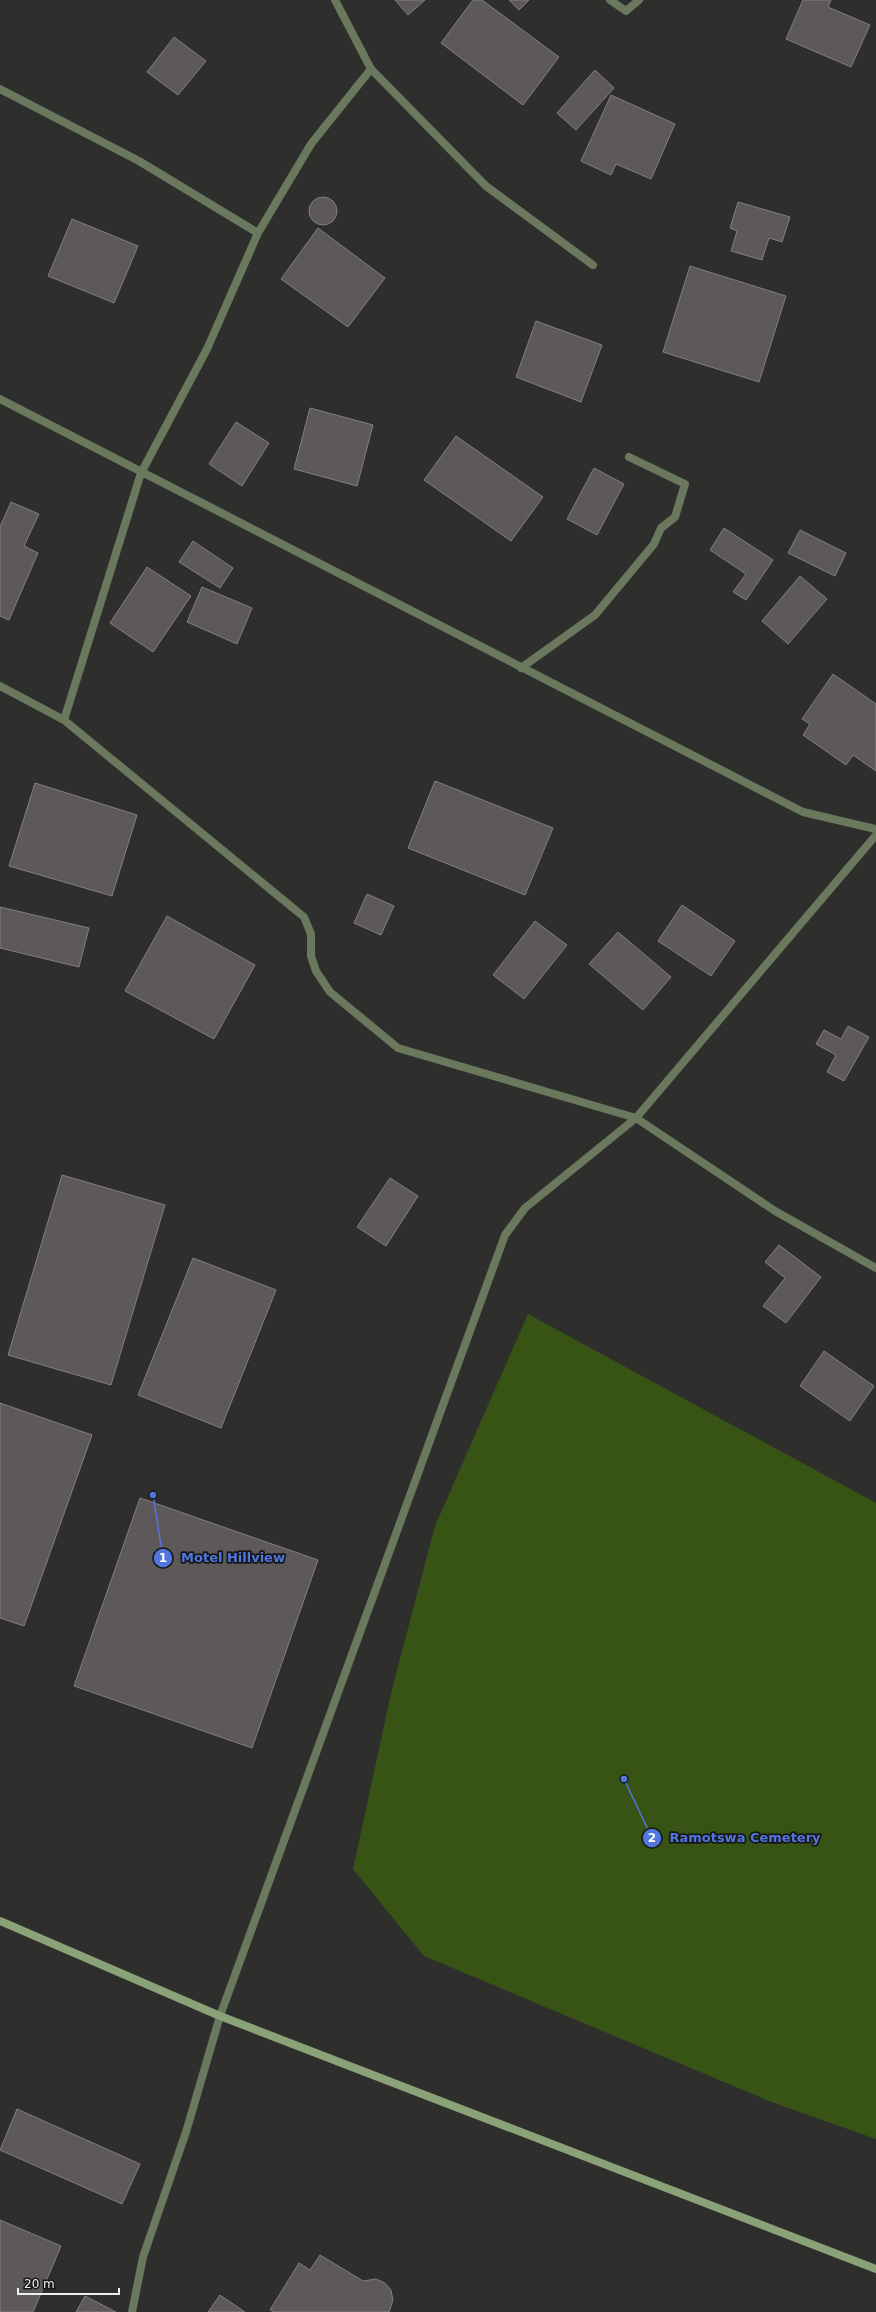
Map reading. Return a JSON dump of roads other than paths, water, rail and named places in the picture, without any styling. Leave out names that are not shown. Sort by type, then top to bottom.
[{"type":"main road","points":[[0,1921],[220,2016],[876,2269]]},
{"type":"street","points":[[336,0],[371,69],[486,186],[593,265]]},
{"type":"street","points":[[610,0],[626,11],[639,0]]},
{"type":"street","points":[[64,720],[141,473],[207,349],[258,234],[311,144],[371,69]]},
{"type":"street","points":[[0,89],[139,161],[258,234]]},
{"type":"street","points":[[0,399],[141,473],[803,812],[876,829]]},
{"type":"street","points":[[521,668],[595,615],[654,544],[661,528],[675,517],[685,484],[629,457]]},
{"type":"street","points":[[0,686],[64,720],[304,917],[310,934],[311,956],[316,971],[330,992],[398,1048],[636,1118],[775,1211],[876,1268]]},
{"type":"street","points":[[132,2312],[143,2257],[186,2132],[220,2016],[505,1234],[525,1208],[636,1118],[876,835]]},
{"type":"place","name":"Motel Hillview","points":[[153,1495]]},
{"type":"place","name":"Ramotswa Cemetery","points":[[624,1779]]}]
